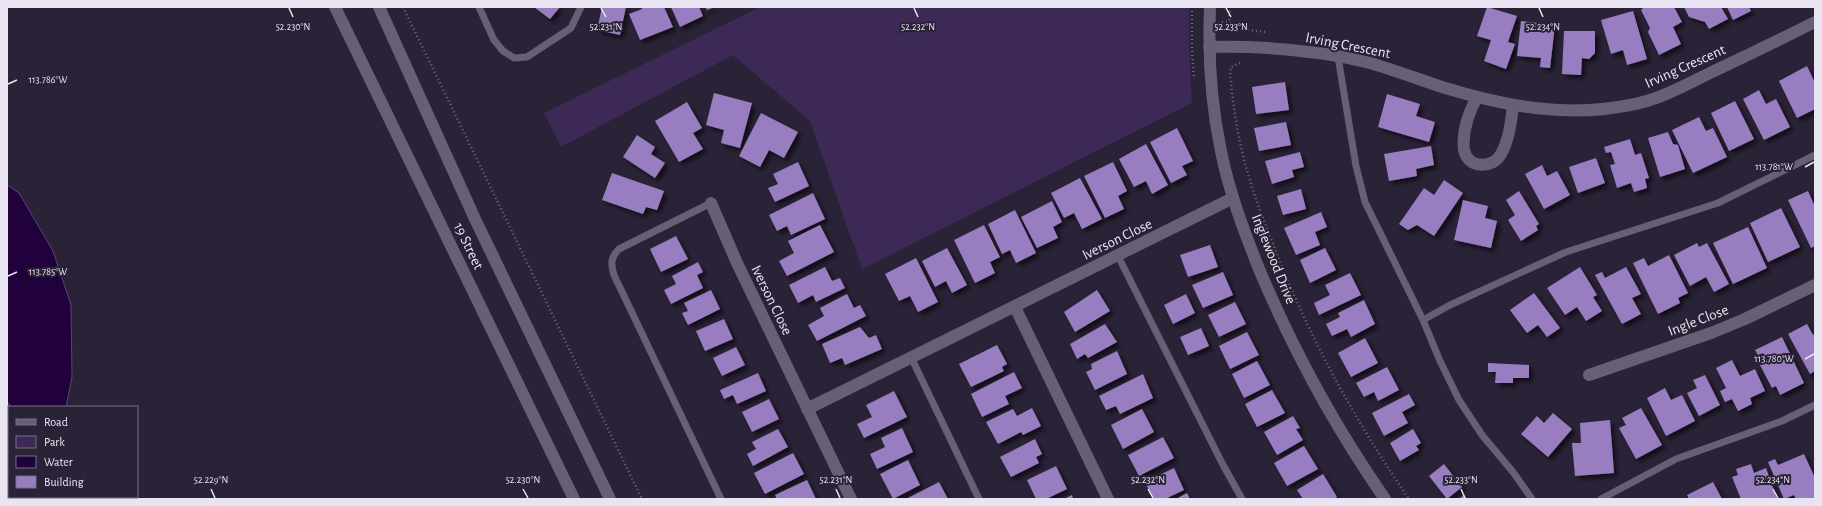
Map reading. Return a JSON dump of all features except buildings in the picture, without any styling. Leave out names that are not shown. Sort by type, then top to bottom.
[{"type":"street","name":"19 Street","points":[[334,7],[574,499]]},
{"type":"street","name":"19 Street","points":[[379,7],[475,219],[610,499]]},
{"type":"street","name":"Inglewood Drive","points":[[1210,7],[1209,47],[1214,112],[1221,152],[1233,198],[1273,302],[1300,357],[1335,422],[1385,499]]},
{"type":"street","name":"Irving Crescent","points":[[1209,47],[1238,46],[1280,48],[1338,57],[1389,69],[1513,106],[1538,110],[1574,112],[1630,105],[1668,94],[1815,22]]},
{"type":"street","points":[[1477,96],[1471,108],[1464,138],[1465,152],[1471,162],[1482,166],[1493,163],[1501,155],[1506,142],[1513,106]]},
{"type":"street","name":"Iverson Close","points":[[807,409],[1233,198]]},
{"type":"street","name":"Iverson Close","points":[[711,203],[737,263],[851,499]]},
{"type":"street","name":"Ingle Close","points":[[1589,375],[1711,333],[1745,319],[1815,285]]},
{"type":"street","points":[[1015,307],[1108,499]]},
{"type":"lane","points":[[479,7],[494,40],[503,51],[514,58],[527,57],[571,28],[581,7]]},
{"type":"lane","points":[[1338,57],[1356,166],[1365,202],[1423,320],[1440,361],[1459,400],[1482,435],[1513,472],[1532,499]]},
{"type":"lane","points":[[1423,320],[1450,305],[1560,254],[1718,203],[1815,155]]},
{"type":"lane","points":[[711,203],[619,249],[613,255],[611,264],[614,275],[721,499]]},
{"type":"lane","points":[[1118,256],[1222,463],[1242,499]]},
{"type":"lane","points":[[911,357],[979,499]]},
{"type":"lane","points":[[1601,499],[1676,459],[1782,421],[1815,406]]},
{"type":"path","points":[[403,7],[642,499]]},
{"type":"path","points":[[1192,7],[1192,51],[1194,79]]},
{"type":"path","points":[[1230,7],[1229,22],[1245,30],[1266,32]]},
{"type":"path","points":[[1245,62],[1231,67],[1230,73],[1244,162],[1256,200],[1309,330],[1354,414],[1409,499]]},
{"type":"green space","points":[[760,7],[1189,7],[1189,47],[1192,103],[862,269],[810,121],[733,55],[561,147],[544,113]]},
{"type":"water","points":[[7,185],[19,193],[53,251],[71,305],[72,377],[66,406],[10,406],[7,401]]}]
